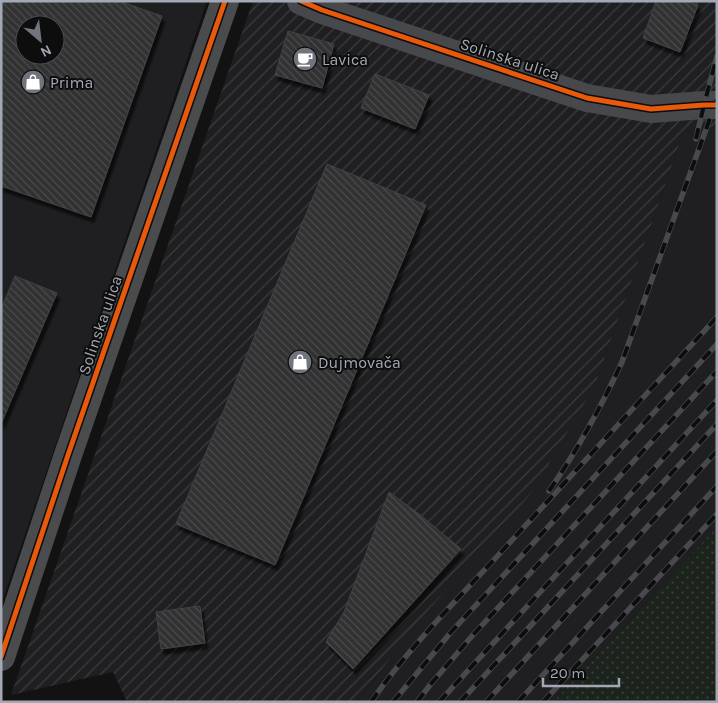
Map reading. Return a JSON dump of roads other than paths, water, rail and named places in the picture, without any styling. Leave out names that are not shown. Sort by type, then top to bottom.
[{"type":"main road","name":"Solinska ulica","points":[[1,657],[68,455],[225,1]]},
{"type":"street","name":"Solinska ulica","points":[[301,1],[340,16],[586,98],[651,109],[717,105]]},
{"type":"railway","points":[[696,139],[717,56]]},
{"type":"railway","points":[[549,491],[588,428],[622,362],[717,99]]},
{"type":"railway","points":[[371,702],[386,681],[435,623],[717,317]]},
{"type":"railway","points":[[393,702],[452,631],[717,344]]},
{"type":"railway","points":[[417,702],[472,636],[717,371]]},
{"type":"railway","points":[[439,702],[717,400]]},
{"type":"railway","points":[[460,702],[717,424]]},
{"type":"railway","points":[[486,702],[717,451]]},
{"type":"railway","points":[[518,702],[717,486]]},
{"type":"railway","points":[[543,702],[717,514]]},
{"type":"place","name":"Lavica","points":[[305,59]]},
{"type":"place","name":"Prima","points":[[33,82]]},
{"type":"place","name":"Dujmovača","points":[[300,362]]}]
